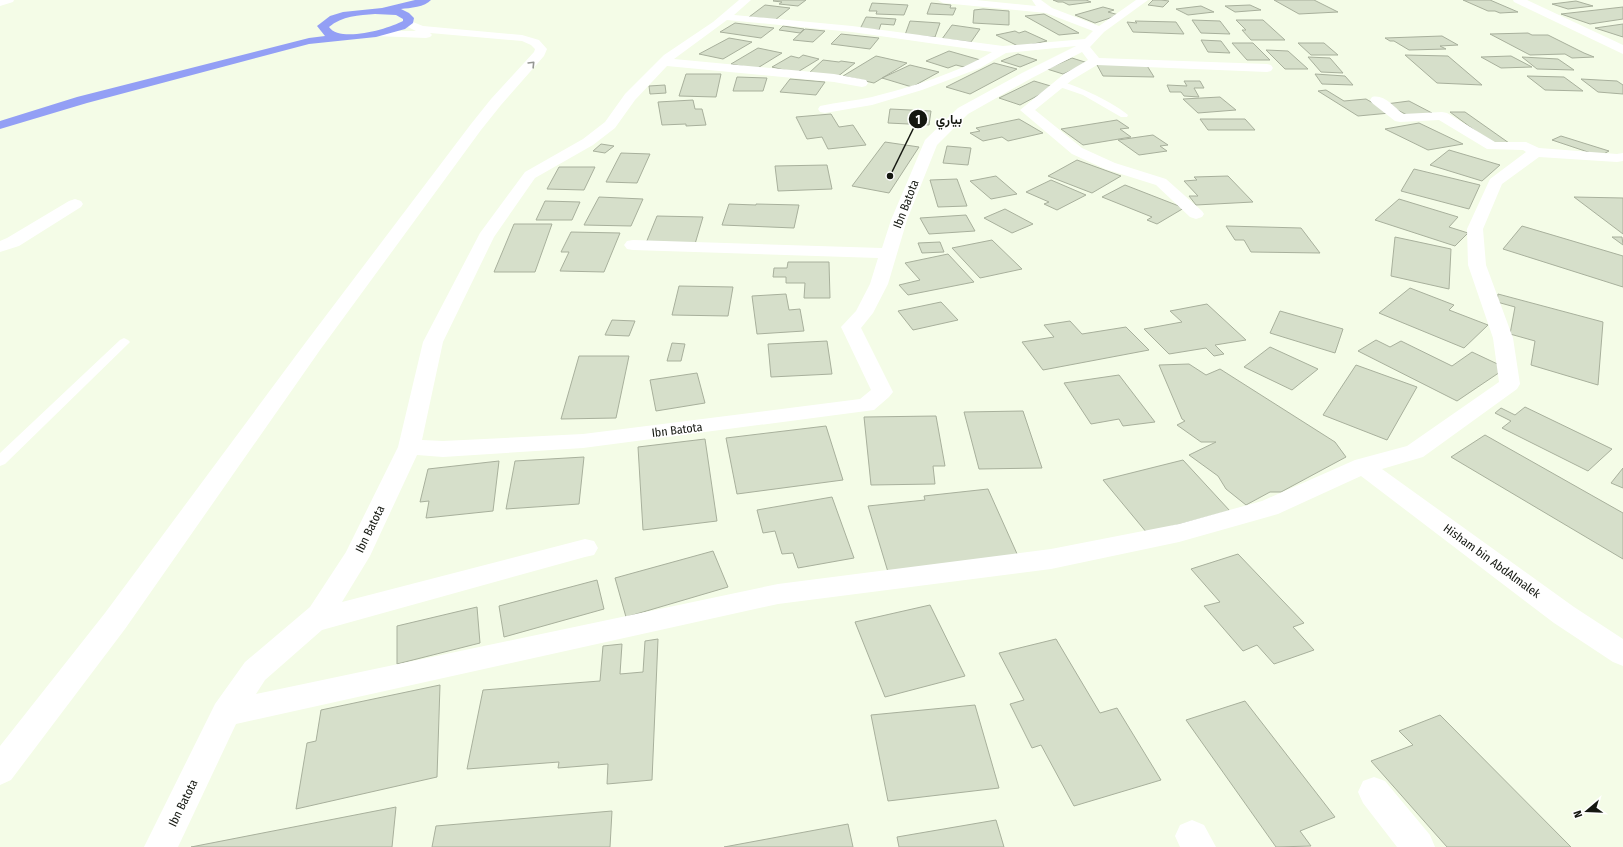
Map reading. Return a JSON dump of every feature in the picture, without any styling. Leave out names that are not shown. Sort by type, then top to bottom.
[{"type":"highway","points":[[324,30],[323,26],[336,18],[361,12],[398,8],[426,0]]},
{"type":"highway","points":[[0,125],[82,100],[309,41],[379,34],[402,27],[412,10],[438,0]]},
{"type":"highway","points":[[375,11],[399,12],[407,19]]},
{"type":"highway","points":[[324,30],[328,34],[350,37]]},
{"type":"highway","points":[[0,119],[115,87],[290,42],[324,30]]},
{"type":"street","points":[[0,3],[8,0]]},
{"type":"street","points":[[409,447],[433,342],[486,237],[530,175],[588,142],[610,125],[630,97],[664,62],[746,0]]},
{"type":"street","points":[[943,0],[1048,10]]},
{"type":"street","points":[[1034,0],[1092,45]]},
{"type":"street","points":[[1518,0],[1586,31],[1623,50]]},
{"type":"street","name":"Ibn Batota","points":[[161,847],[226,713],[255,671],[320,615],[357,556],[409,447],[443,449],[583,441],[866,405],[882,392],[851,327],[864,313],[879,284],[899,220],[930,143],[963,111],[1026,76],[1092,45],[1134,2]]},
{"type":"street","points":[[724,18],[852,30],[1003,50],[1092,45],[1267,68]]},
{"type":"street","points":[[0,770],[110,627],[317,339],[496,102],[540,53],[541,49],[534,41],[521,47],[486,37],[421,29],[407,19]]},
{"type":"street","points":[[379,34],[486,37]]},
{"type":"street","points":[[1092,45],[1068,77],[1027,110],[1077,151],[1110,166],[1161,182],[1196,214]]},
{"type":"street","points":[[496,102],[521,47]]},
{"type":"street","points":[[825,109],[846,107],[905,92],[983,62],[1003,50]]},
{"type":"street","points":[[664,62],[834,78],[862,83]]},
{"type":"street","points":[[1377,100],[1400,118],[1442,116],[1492,146],[1526,146],[1536,152],[1621,160]]},
{"type":"street","points":[[226,713],[778,594],[1051,558],[1179,533],[1269,508],[1363,466],[1415,452],[1510,384],[1504,338],[1477,265],[1475,229],[1495,182],[1536,152]]},
{"type":"street","points":[[0,247],[14,242],[76,204]]},
{"type":"street","points":[[633,245],[888,253]]},
{"type":"street","name":"Hisham bin AbdAlmalek","points":[[1363,466],[1564,615],[1623,654]]},
{"type":"street","points":[[313,621],[585,548]]},
{"type":"street","points":[[1374,792],[1418,847]]},
{"type":"lane","points":[[1060,84],[1086,93],[1124,115]]},
{"type":"lane","points":[[0,461],[124,342]]},
{"type":"building","points":[[806,0],[798,6],[779,4],[782,2],[773,1]]},
{"type":"building","points":[[1053,0],[1086,0],[1091,2],[1069,5]]},
{"type":"building","points":[[1153,0],[1169,1],[1163,7],[1148,5]]},
{"type":"building","points":[[1274,0],[1314,0],[1338,12],[1299,14]]},
{"type":"building","points":[[1463,0],[1490,0],[1518,12],[1500,13],[1488,11]]},
{"type":"building","points":[[1576,1],[1593,6],[1568,9],[1552,4]]},
{"type":"building","points":[[872,3],[908,5],[904,15],[876,14],[877,11],[869,11]]},
{"type":"building","points":[[931,3],[951,5],[950,8],[956,8],[953,15],[927,14]]},
{"type":"building","points":[[765,5],[790,8],[775,20],[749,17]]},
{"type":"building","points":[[1250,5],[1261,10],[1235,12],[1225,6]]},
{"type":"building","points":[[1201,6],[1214,12],[1188,15],[1176,9]]},
{"type":"building","points":[[1103,7],[1114,10],[1108,12],[1119,15],[1095,23],[1075,15]]},
{"type":"building","points":[[1623,7],[1623,19],[1590,24],[1561,14]]},
{"type":"building","points":[[983,9],[1009,11],[1009,25],[973,23],[974,10]]},
{"type":"building","points":[[1044,14],[1079,33],[1059,35],[1025,16]]},
{"type":"building","points":[[866,17],[896,19],[894,25],[881,24],[879,30],[860,29]]},
{"type":"building","points":[[1192,20],[1220,21],[1230,34],[1201,33]]},
{"type":"building","points":[[1236,20],[1263,20],[1285,40],[1251,40],[1242,30],[1246,30]]},
{"type":"building","points":[[910,21],[940,23],[935,37],[905,35]]},
{"type":"building","points":[[1135,21],[1176,22],[1184,34],[1133,32],[1127,22],[1137,23]]},
{"type":"building","points":[[735,23],[774,28],[761,38],[720,32]]},
{"type":"building","points":[[1623,24],[1623,37],[1595,28]]},
{"type":"building","points":[[952,25],[980,29],[971,42],[942,39]]},
{"type":"building","points":[[783,26],[804,29],[800,33],[779,30]]},
{"type":"building","points":[[805,29],[825,31],[813,42],[793,40]]},
{"type":"building","points":[[1015,31],[1019,33],[1025,31],[1047,41],[1020,47],[996,35]]},
{"type":"building","points":[[1528,33],[1532,35],[1548,35],[1594,57],[1572,58],[1565,54],[1530,55],[1490,34]]},
{"type":"building","points":[[841,34],[879,38],[870,49],[831,44]]},
{"type":"building","points":[[1442,36],[1458,45],[1440,46],[1446,49],[1409,50],[1394,41],[1390,41],[1385,38]]},
{"type":"building","points":[[729,38],[752,42],[723,59],[699,54]]},
{"type":"building","points":[[1201,40],[1221,41],[1230,53],[1208,52]]},
{"type":"building","points":[[1232,43],[1253,43],[1270,60],[1247,60]]},
{"type":"building","points":[[1298,43],[1324,43],[1338,55],[1311,55]]},
{"type":"building","points":[[758,48],[782,53],[756,69],[731,64]]},
{"type":"building","points":[[1266,50],[1288,51],[1308,69],[1285,69]]},
{"type":"building","points":[[949,51],[984,61],[968,68],[956,65],[948,68],[926,61]]},
{"type":"building","points":[[1018,54],[1037,60],[1020,67],[1001,61]]},
{"type":"building","points":[[803,55],[819,59],[796,73],[772,67],[791,56],[799,58]]},
{"type":"building","points":[[1405,55],[1448,56],[1482,85],[1437,83]]},
{"type":"building","points":[[876,56],[907,63],[874,83],[843,76]]},
{"type":"building","points":[[1511,56],[1532,67],[1501,68],[1481,57]]},
{"type":"building","points":[[1308,57],[1330,58],[1343,73],[1321,72]]},
{"type":"building","points":[[1522,57],[1558,59],[1574,70],[1537,69]]},
{"type":"building","points":[[1072,58],[1088,63],[1063,74],[1047,69]]},
{"type":"building","points":[[823,60],[855,63],[837,77],[809,73]]},
{"type":"building","points":[[994,63],[1017,69],[970,94],[946,87]]},
{"type":"building","points":[[1096,63],[1146,64],[1154,77],[1103,76]]},
{"type":"building","points":[[910,65],[939,72],[912,87],[882,78]]},
{"type":"building","points":[[686,74],[721,74],[716,97],[679,96]]},
{"type":"building","points":[[1315,74],[1345,76],[1353,85],[1322,84]]},
{"type":"building","points":[[1527,76],[1564,77],[1583,91],[1545,90]]},
{"type":"building","points":[[737,77],[767,78],[763,91],[733,91]]},
{"type":"building","points":[[790,79],[825,82],[816,95],[780,92]]},
{"type":"building","points":[[1581,79],[1617,81],[1623,85],[1623,94],[1598,92]]},
{"type":"building","points":[[1034,81],[1054,87],[1020,105],[999,98]]},
{"type":"building","points":[[1184,81],[1200,81],[1204,88],[1194,88],[1199,97],[1184,96],[1181,92],[1170,92],[1167,85],[1187,86]]},
{"type":"building","points":[[665,85],[666,93],[650,94],[649,86]]},
{"type":"building","points":[[1326,90],[1344,101],[1366,99],[1390,113],[1358,116],[1318,91]]},
{"type":"building","points":[[1220,97],[1236,110],[1198,113],[1183,99]]},
{"type":"building","points":[[693,100],[695,109],[702,109],[706,125],[662,125],[658,102]]},
{"type":"building","points":[[1409,101],[1432,113],[1409,116],[1386,104]]},
{"type":"building","points":[[890,109],[931,111],[929,125],[888,123]]},
{"type":"building","points":[[1450,112],[1465,112],[1509,143],[1493,144]]},
{"type":"building","points":[[831,114],[839,127],[853,125],[866,145],[828,149],[822,137],[807,139],[796,117]]},
{"type":"building","points":[[1019,119],[1043,133],[1008,141],[1002,137],[983,141],[970,133],[980,131],[976,128]]},
{"type":"building","points":[[1200,119],[1245,119],[1255,130],[1208,130]]},
{"type":"building","points":[[1117,120],[1129,128],[1120,129],[1131,137],[1083,145],[1061,129]]},
{"type":"building","points":[[1419,123],[1463,144],[1428,150],[1385,129]]},
{"type":"building","points":[[1153,135],[1168,145],[1160,146],[1167,151],[1139,155],[1118,140]]},
{"type":"building","points":[[1561,136],[1609,151],[1600,156],[1552,140]]},
{"type":"building","points":[[885,142],[919,147],[889,193],[852,186]]},
{"type":"building","points":[[601,144],[614,146],[605,153],[593,151]]},
{"type":"building","points":[[947,146],[971,148],[968,165],[943,163]]},
{"type":"building","points":[[1449,150],[1500,165],[1482,181],[1430,165]]},
{"type":"building","points":[[621,153],[650,154],[637,183],[606,182]]},
{"type":"building","points":[[1077,160],[1121,176],[1092,193],[1048,176]]},
{"type":"building","points":[[827,165],[832,189],[778,191],[775,166]]},
{"type":"building","points":[[559,167],[595,167],[584,190],[547,189]]},
{"type":"building","points":[[1414,169],[1480,185],[1469,209],[1401,191]]},
{"type":"building","points":[[996,176],[1017,194],[991,199],[970,181]]},
{"type":"building","points":[[1228,176],[1253,202],[1196,205],[1189,196],[1198,196],[1184,181],[1197,180],[1194,177]]},
{"type":"building","points":[[957,179],[967,206],[938,207],[930,180]]},
{"type":"building","points":[[1051,180],[1086,195],[1057,210],[1044,204],[1049,202],[1026,192]]},
{"type":"building","points":[[1125,185],[1184,208],[1157,224],[1147,220],[1152,217],[1102,197]]},
{"type":"building","points":[[599,197],[643,199],[631,226],[584,225]]},
{"type":"building","points":[[1574,197],[1623,198],[1623,234]]},
{"type":"building","points":[[1399,199],[1458,217],[1449,227],[1468,233],[1455,246],[1375,220]]},
{"type":"building","points":[[545,201],[580,202],[572,220],[536,220]]},
{"type":"building","points":[[729,204],[799,205],[794,228],[722,225]]},
{"type":"building","points":[[1005,209],[1033,224],[1012,233],[984,218]]},
{"type":"building","points":[[966,215],[975,231],[929,234],[920,218]]},
{"type":"building","points":[[657,216],[703,217],[695,244],[646,243]]},
{"type":"building","points":[[514,224],[552,224],[535,272],[494,272]]},
{"type":"building","points":[[1226,226],[1301,228],[1320,253],[1251,252],[1244,240],[1235,240]]},
{"type":"building","points":[[1522,226],[1623,256],[1623,287],[1503,249]]},
{"type":"building","points":[[571,232],[620,233],[604,272],[560,271],[569,252],[561,252]]},
{"type":"building","points":[[1395,237],[1451,249],[1449,289],[1391,276]]},
{"type":"building","points":[[1612,237],[1622,237],[1623,245]]},
{"type":"building","points":[[992,240],[1022,269],[980,278],[952,248]]},
{"type":"building","points":[[940,242],[944,252],[922,253],[918,243]]},
{"type":"building","points":[[948,254],[974,282],[908,295],[899,285],[920,280],[905,263]]},
{"type":"building","points":[[788,262],[829,262],[830,298],[804,298],[805,283],[786,283],[786,277],[773,277],[774,268],[787,268]]},
{"type":"building","points":[[679,286],[733,287],[728,316],[672,315]]},
{"type":"building","points":[[1410,288],[1454,305],[1449,310],[1488,325],[1464,348],[1379,313]]},
{"type":"building","points":[[786,294],[789,310],[800,309],[804,331],[757,334],[752,296]]},
{"type":"building","points":[[1498,294],[1603,322],[1598,385],[1531,365],[1535,341],[1510,334],[1515,307],[1497,302]]},
{"type":"building","points":[[941,302],[958,320],[913,330],[898,311]]},
{"type":"building","points":[[1207,304],[1246,340],[1215,345],[1224,354],[1214,356],[1206,348],[1169,354],[1144,329],[1182,322],[1170,311]]},
{"type":"building","points":[[1280,311],[1343,329],[1335,353],[1270,333]]},
{"type":"building","points":[[612,320],[635,321],[629,336],[605,335]]},
{"type":"building","points":[[1070,321],[1082,334],[1126,327],[1149,350],[1043,370],[1022,342],[1054,337],[1044,325]]},
{"type":"building","points":[[1376,340],[1390,347],[1401,341],[1452,366],[1472,352],[1506,368],[1457,401],[1358,351]]},
{"type":"building","points":[[827,341],[832,374],[771,377],[768,344]]},
{"type":"building","points":[[672,343],[685,344],[681,361],[667,361]]},
{"type":"building","points":[[1270,347],[1318,369],[1292,390],[1244,367]]},
{"type":"building","points":[[579,356],[629,356],[616,418],[561,419]]},
{"type":"building","points":[[1189,364],[1206,375],[1220,369],[1335,442],[1346,457],[1281,492],[1270,492],[1246,505],[1226,489],[1218,476],[1189,455],[1216,442],[1201,442],[1177,425],[1185,421],[1182,419],[1159,365]]},
{"type":"building","points":[[1356,365],[1417,387],[1387,440],[1323,415]]},
{"type":"building","points":[[697,373],[705,403],[656,411],[650,380]]},
{"type":"building","points":[[1119,375],[1155,422],[1123,426],[1119,419],[1091,424],[1064,383]]},
{"type":"building","points":[[1525,407],[1612,449],[1588,471],[1502,428],[1511,421],[1495,413],[1501,408],[1515,415]]},
{"type":"building","points":[[1023,411],[1042,468],[979,469],[964,412]]},
{"type":"building","points":[[936,416],[945,466],[933,466],[935,484],[871,485],[864,417]]},
{"type":"building","points":[[826,426],[843,480],[737,494],[726,438]]},
{"type":"building","points":[[1485,435],[1623,513],[1623,559],[1451,457]]},
{"type":"building","points":[[705,439],[717,521],[643,530],[638,447]]},
{"type":"building","points":[[584,457],[579,504],[506,509],[515,461]]},
{"type":"building","points":[[1183,460],[1230,511],[1147,533],[1103,480]]},
{"type":"building","points":[[499,461],[493,511],[426,518],[429,501],[420,502],[428,469]]},
{"type":"building","points":[[1623,468],[1623,488],[1611,483]]},
{"type":"building","points":[[988,489],[1018,556],[888,572],[868,506],[925,500],[924,496]]},
{"type":"building","points":[[832,497],[854,558],[798,568],[793,553],[782,554],[775,531],[763,533],[757,510]]},
{"type":"building","points":[[713,551],[728,587],[626,617],[615,578]]},
{"type":"building","points":[[1238,554],[1304,623],[1293,627],[1314,650],[1274,664],[1257,645],[1243,651],[1204,606],[1220,602],[1191,569]]},
{"type":"building","points":[[597,580],[604,609],[504,637],[499,606]]},
{"type":"building","points":[[930,605],[965,676],[885,697],[855,622]]},
{"type":"building","points":[[477,607],[480,643],[397,664],[397,626]]},
{"type":"building","points":[[658,639],[652,780],[607,784],[608,764],[558,768],[559,762],[467,769],[483,690],[600,681],[603,646],[622,644],[620,674],[643,672],[645,641]]},
{"type":"building","points":[[1056,639],[1100,713],[1117,708],[1161,780],[1074,806],[1041,745],[1032,748],[1010,704],[1024,700],[999,653]]},
{"type":"building","points":[[440,685],[437,777],[296,809],[307,743],[316,741],[321,710]]},
{"type":"building","points":[[1245,701],[1335,817],[1300,831],[1311,846],[1276,847],[1186,720]]},
{"type":"building","points":[[975,705],[999,788],[888,801],[871,715]]},
{"type":"building","points":[[1440,715],[1571,847],[1447,847],[1371,761],[1413,745],[1399,731]]},
{"type":"building","points":[[396,807],[392,847],[191,847]]},
{"type":"building","points":[[612,811],[610,847],[432,847],[436,826]]},
{"type":"building","points":[[996,820],[1004,847],[899,847],[897,837]]},
{"type":"building","points":[[848,824],[853,847],[724,847]]},
{"type":"place","name":"بياري","points":[[890,176]]}]
